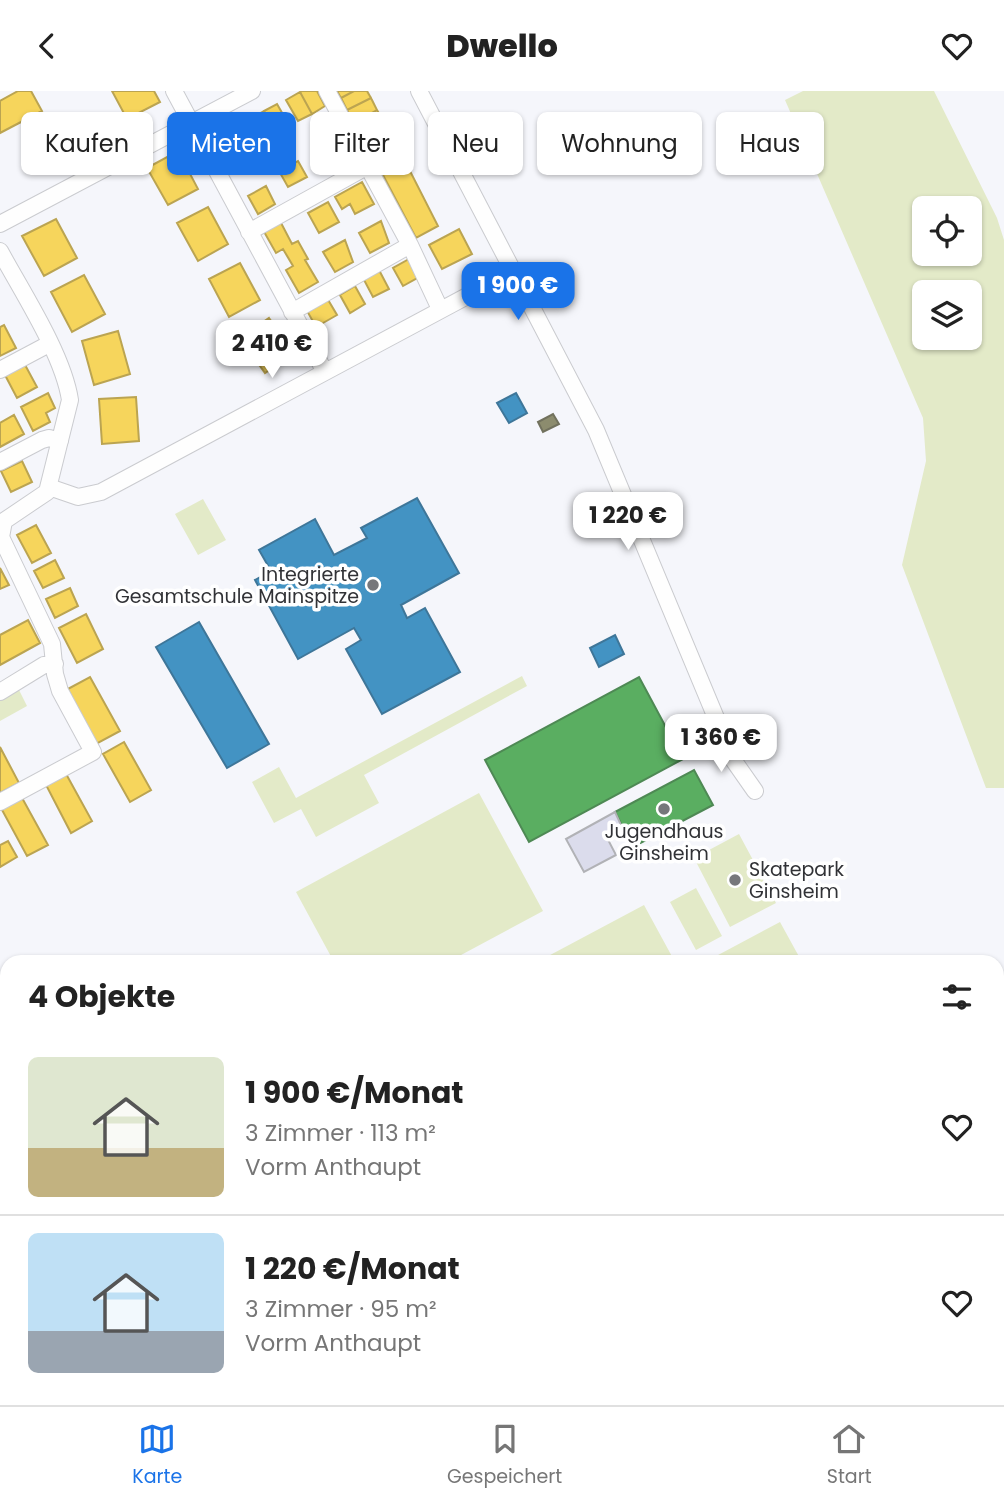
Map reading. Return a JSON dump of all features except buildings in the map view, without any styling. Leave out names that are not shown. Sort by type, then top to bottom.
[{"type":"street","points":[[174,91],[185,112]]},
{"type":"street","points":[[212,112],[252,91]]},
{"type":"street","points":[[327,91],[338,112]]},
{"type":"street","points":[[419,91],[596,430],[734,761],[755,792]]},
{"type":"street","points":[[0,224],[167,136]]},
{"type":"street","points":[[219,175],[324,372]]},
{"type":"street","points":[[249,232],[352,175]]},
{"type":"street","points":[[373,175],[440,309]]},
{"type":"street","points":[[292,312],[410,245]]},
{"type":"street","points":[[0,251],[49,344],[68,387],[70,400],[45,495],[4,521],[1,537],[52,644],[60,691],[93,753],[0,802]]},
{"type":"street","points":[[49,487],[78,497],[100,492],[512,272]]},
{"type":"street","points":[[0,370],[49,344]]},
{"type":"street","points":[[0,462],[42,440],[60,441]]},
{"type":"street","points":[[0,692],[44,665],[55,664]]},
{"type":"green space","points":[[803,91],[934,91],[997,218],[1004,240],[1004,788],[986,788],[902,565],[926,461],[923,418],[818,175],[824,175],[824,112],[790,112],[785,100]]},
{"type":"green space","points":[[203,499],[226,540],[198,555],[175,514]]},
{"type":"green space","points":[[522,676],[527,686],[364,775],[379,803],[316,837],[301,809],[274,823],[252,782],[279,767],[296,798]]},
{"type":"green space","points":[[18,688],[27,706],[0,721],[0,698]]},
{"type":"green space","points":[[479,793],[543,911],[461,955],[330,955],[296,892]]},
{"type":"green space","name":"Skatepark Ginsheim","points":[[739,834],[776,903],[730,927],[694,858]]},
{"type":"green space","points":[[696,888],[722,936],[696,950],[670,902]]},
{"type":"green space","points":[[644,905],[671,955],[550,955]]},
{"type":"green space","points":[[780,922],[798,955],[718,955]]},
{"type":"place","name":"Integrierte Gesamtschule Mainspitze","points":[[373,585]]},
{"type":"place","name":"Jugendhaus Ginsheim","points":[[664,809]]},
{"type":"place","name":"Skatepark Ginsheim","points":[[735,880]]}]
